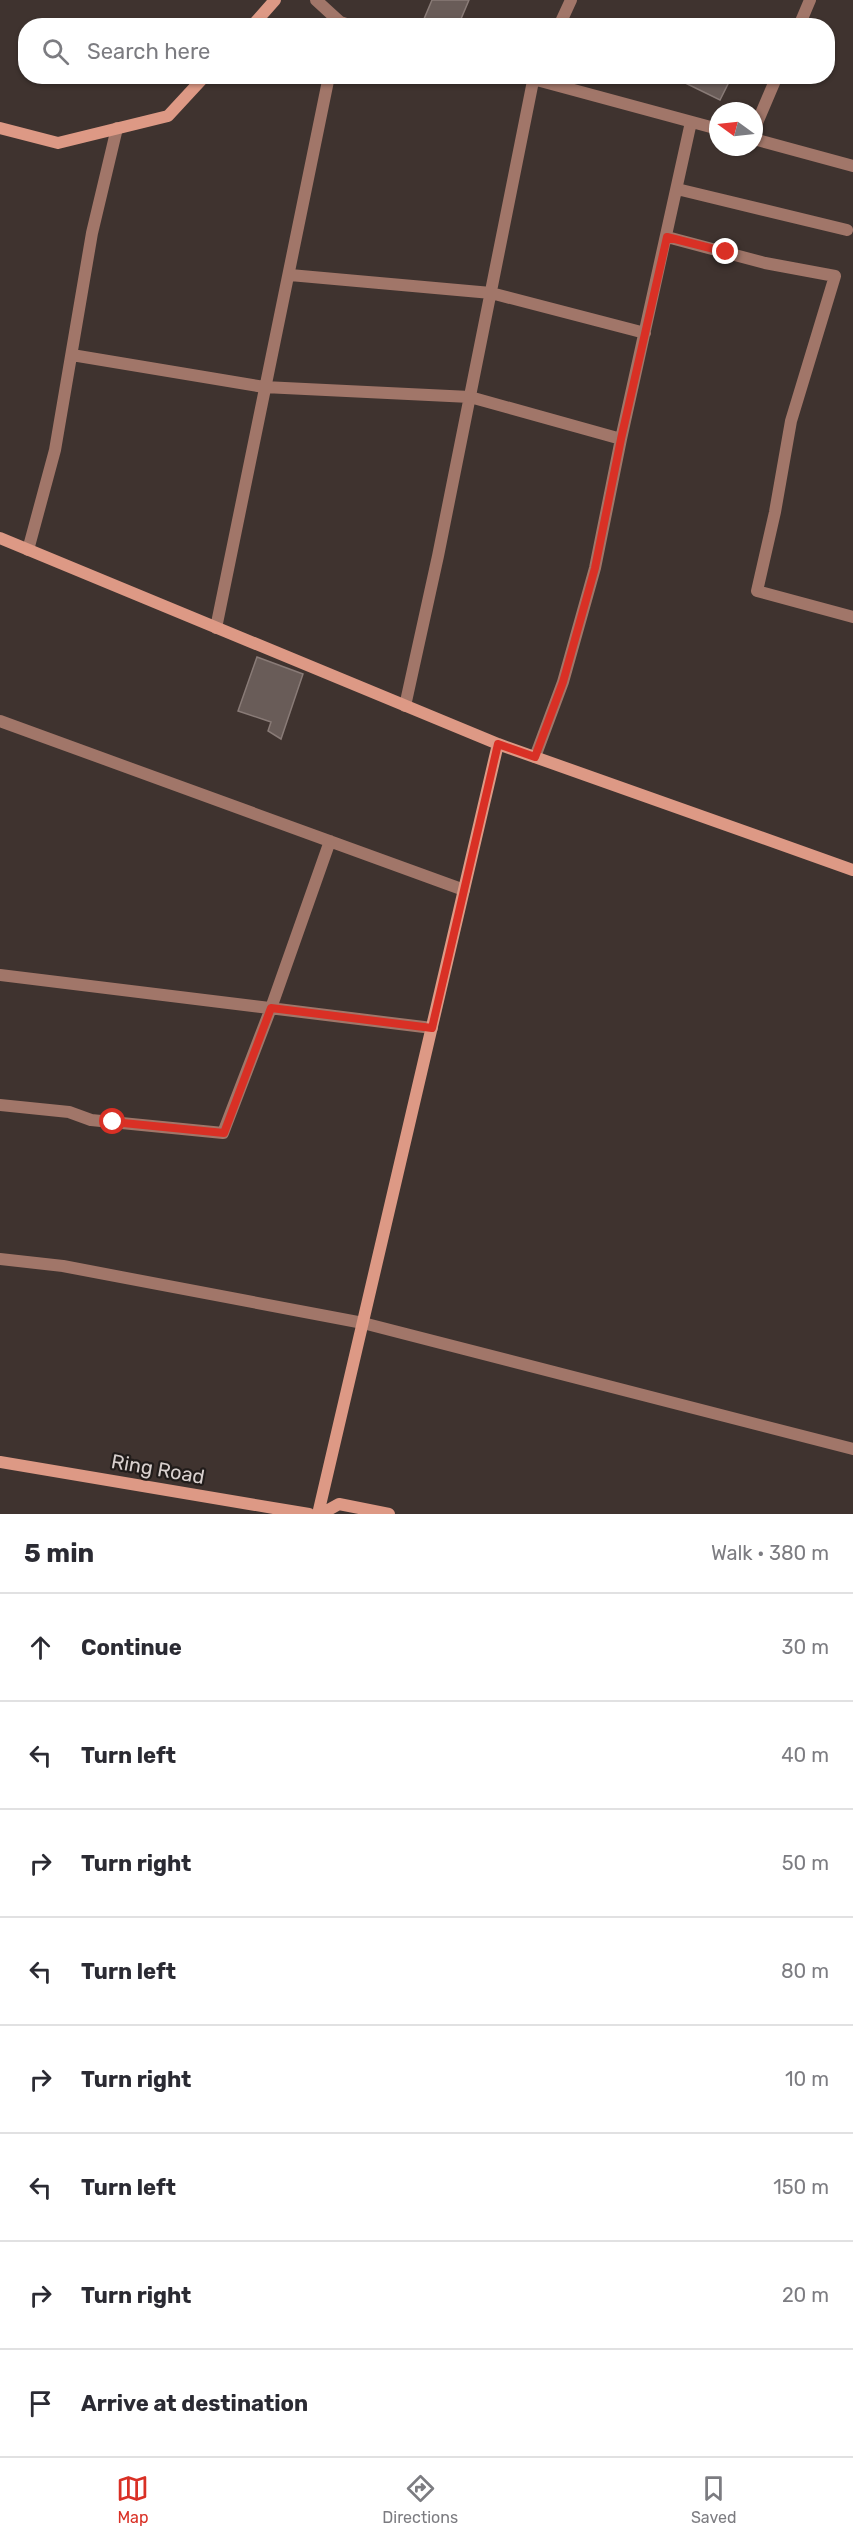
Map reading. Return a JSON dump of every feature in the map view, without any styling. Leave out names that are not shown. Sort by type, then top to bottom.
[{"type":"street","points":[[259,18],[275,0]]},
{"type":"street","points":[[316,0],[333,18]]},
{"type":"street","points":[[563,18],[571,0]]},
{"type":"street","points":[[802,18],[810,0]]},
{"type":"street","points":[[0,128],[58,143],[168,116],[198,84]]},
{"type":"street","points":[[216,628],[327,84]]},
{"type":"street","points":[[405,706],[491,293],[529,84]]},
{"type":"street","points":[[552,84],[709,127]]},
{"type":"street","points":[[763,109],[774,84]]},
{"type":"street","points":[[535,757],[563,682],[595,568],[691,122]]},
{"type":"street","points":[[28,550],[56,450],[92,233],[117,128]]},
{"type":"street","points":[[763,141],[853,166]]},
{"type":"street","points":[[677,189],[847,230]]},
{"type":"street","points":[[667,237],[765,262],[835,276],[791,421],[775,512],[757,591],[853,617]]},
{"type":"street","points":[[290,275],[491,293],[645,333]]},
{"type":"street","points":[[72,355],[264,387],[470,397],[621,439]]},
{"type":"street","points":[[0,538],[498,744],[853,870]]},
{"type":"street","points":[[0,721],[464,890]]},
{"type":"street","points":[[319,1514],[498,744]]},
{"type":"street","points":[[0,1105],[69,1112],[91,1120],[224,1133],[330,841]]},
{"type":"street","points":[[0,975],[432,1028]]},
{"type":"street","points":[[0,1259],[63,1266],[363,1323],[853,1449]]},
{"type":"street","name":"Ring Road","points":[[0,1462],[309,1514]]},
{"type":"street","points":[[319,1514],[339,1504],[389,1514]]},
{"type":"building","points":[[432,0],[469,0],[461,18],[424,18]]},
{"type":"building","points":[[687,84],[728,84],[720,100]]},
{"type":"building","points":[[257,657],[303,674],[281,739],[268,731],[271,722],[238,711]]},
{"type":"route","points":[[113,1122],[224,1133],[271,1008],[432,1028],[498,744],[535,757],[563,682],[595,568],[621,439],[667,237],[726,252]]}]
